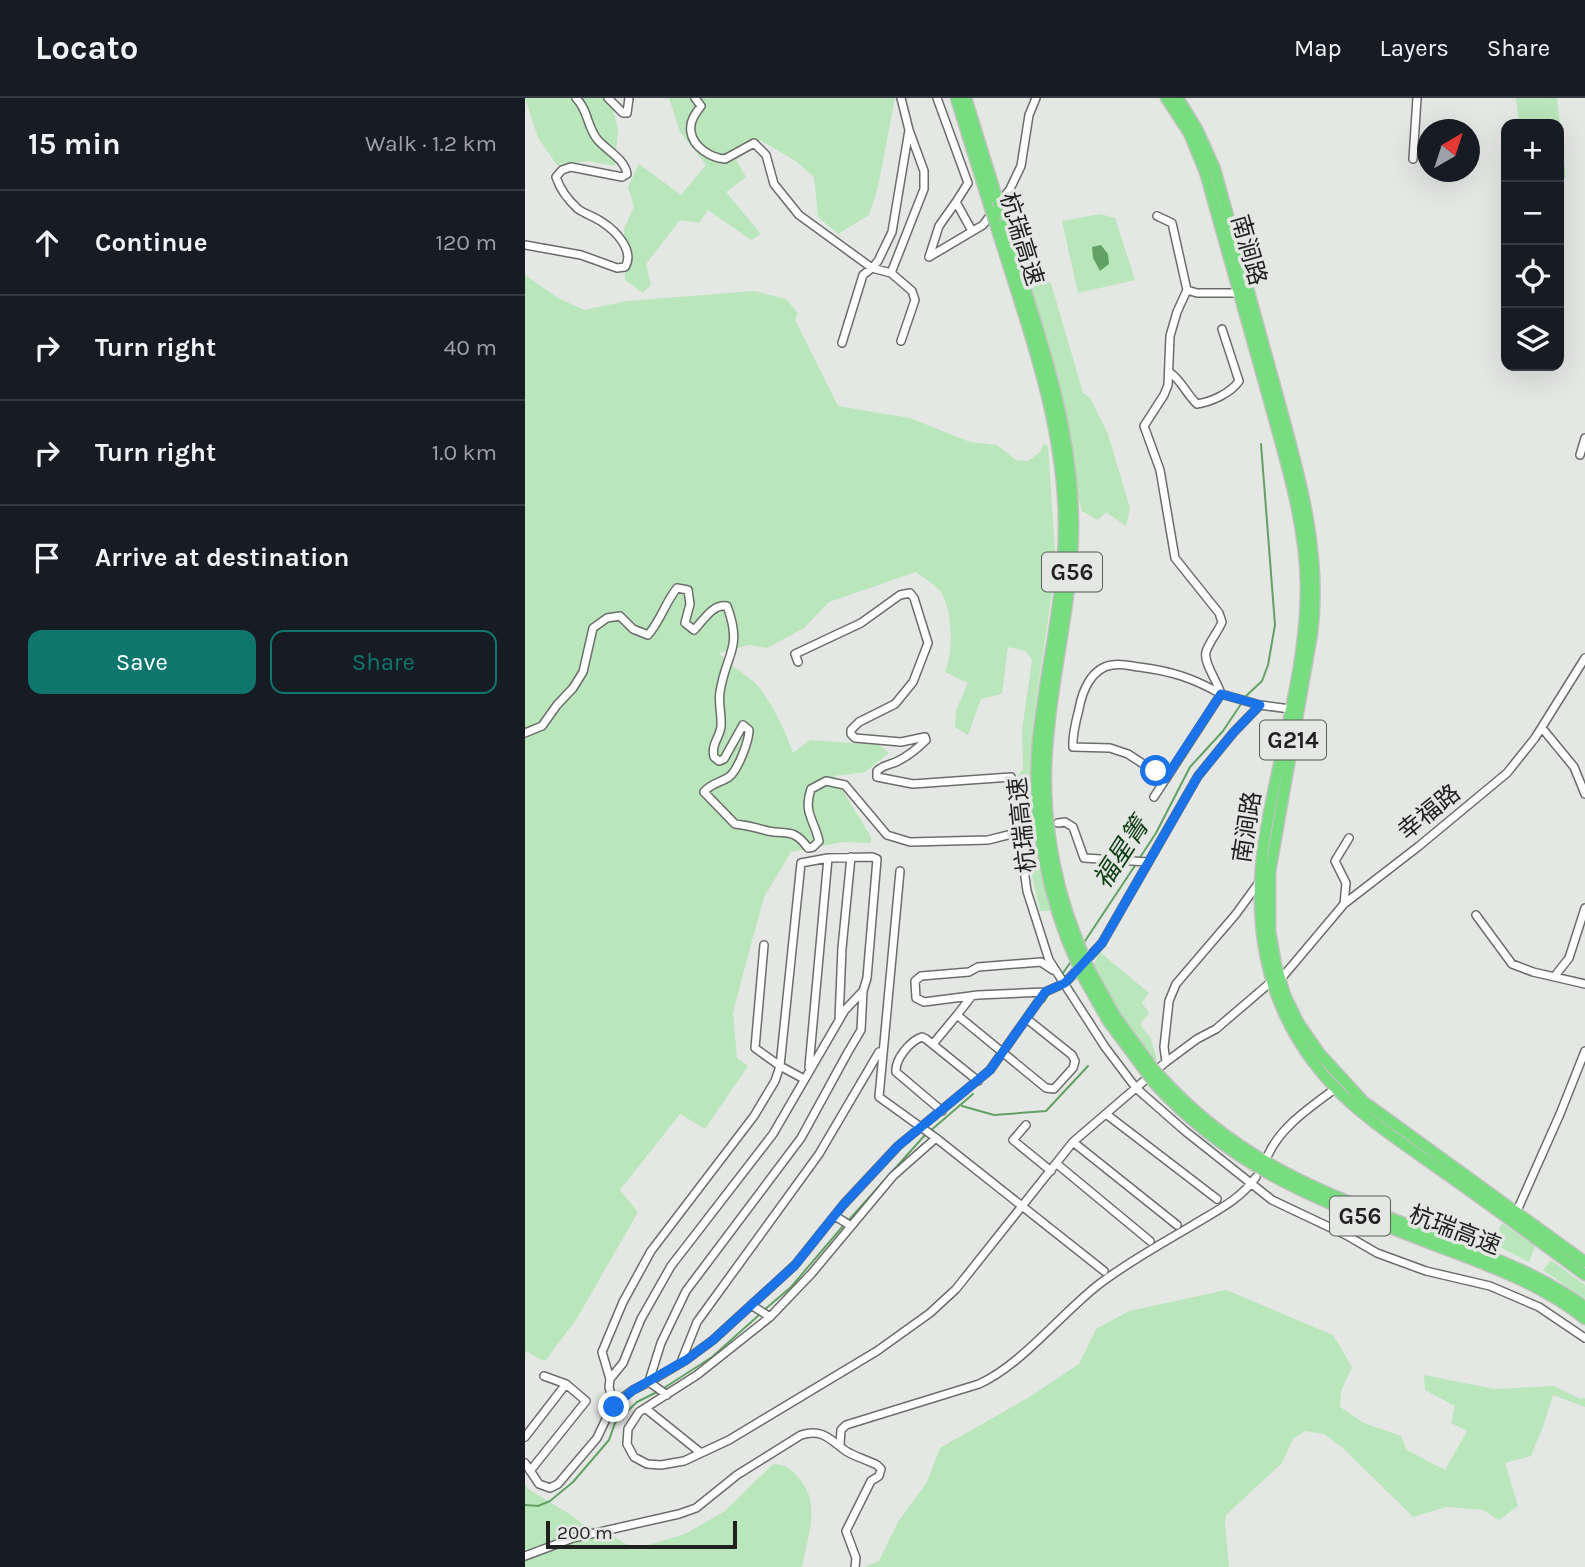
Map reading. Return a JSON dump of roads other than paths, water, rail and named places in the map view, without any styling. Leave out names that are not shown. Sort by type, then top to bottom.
[{"type":"highway","name":"杭瑞高速","points":[[956,98],[1054,384],[1072,483],[1071,576],[1049,724],[1046,780],[1054,860],[1071,937]]},
{"type":"highway","name":"杭瑞高速","points":[[966,98],[998,201],[995,223],[1049,401],[1063,484],[1062,575],[1040,723],[1037,780],[1040,832],[1048,877],[1086,972],[1149,1070],[1180,1110],[1218,1142],[1284,1184],[1516,1277],[1549,1293],[1585,1319]]},
{"type":"highway","name":"南涧路","points":[[1166,98],[1189,133],[1203,165],[1294,489],[1304,551],[1305,615],[1270,872],[1270,931],[1275,981],[1306,1034],[1348,1087],[1387,1120],[1585,1262]]},
{"type":"highway","name":"南涧路","points":[[1178,98],[1197,129],[1215,169],[1308,511],[1314,556],[1315,599],[1311,645],[1267,824],[1260,880],[1261,932],[1283,1012],[1298,1039],[1336,1088],[1381,1128],[1585,1275]]},
{"type":"highway","name":"杭瑞高速","points":[[1158,1080],[1223,1135],[1288,1175],[1338,1198],[1519,1269],[1553,1286],[1585,1307]]},
{"type":"street","points":[[525,245],[581,255],[617,268],[625,267],[629,260],[629,254],[620,240],[605,223],[578,209],[560,188],[556,177],[562,170],[571,167],[622,177],[627,174],[626,167],[598,140],[591,129],[584,106],[576,98]]},
{"type":"street","points":[[608,98],[623,113],[627,113],[629,98]]},
{"type":"street","points":[[695,98],[701,106],[692,118],[691,133],[698,145],[709,155],[725,159],[754,143],[766,155],[774,184],[799,215],[872,268],[891,273],[912,292],[915,300],[901,341]]},
{"type":"street","points":[[891,273],[924,189],[924,171],[901,98]]},
{"type":"street","points":[[937,98],[968,183],[939,226],[929,257],[983,225],[1010,190],[1023,154],[1028,115],[1036,98]]},
{"type":"street","points":[[1413,159],[1417,98]]},
{"type":"street","points":[[842,343],[863,275],[872,268],[892,232],[909,130]]},
{"type":"street","points":[[956,202],[972,232]]},
{"type":"street","points":[[1154,797],[1221,694],[1218,682],[1205,659],[1222,622],[1219,613],[1175,558],[1160,470],[1144,426],[1164,395],[1169,372],[1170,336],[1187,290],[1172,223],[1157,216]]},
{"type":"street","points":[[1187,290],[1197,293],[1239,293]]},
{"type":"street","points":[[1169,372],[1176,376],[1189,397],[1197,404],[1212,400],[1235,387],[1239,380],[1237,369],[1222,329]]},
{"type":"street","points":[[1580,455],[1585,438]]},
{"type":"street","points":[[525,733],[542,726],[573,688],[583,672],[593,628],[607,618],[620,616],[633,629],[648,635],[677,588],[688,590],[690,604],[685,622],[694,629],[712,609],[720,605],[727,606],[733,625],[735,647],[727,663],[719,694],[721,728],[713,744],[714,757],[719,761],[724,760],[743,726],[748,730],[749,740],[732,774],[708,786],[704,792],[735,824],[751,825],[770,831],[788,831],[808,848],[813,847],[819,841],[806,804],[811,789],[826,781],[845,785],[887,835],[910,842],[988,840],[1028,830]]},
{"type":"street","points":[[798,662],[795,654],[861,623],[900,595],[909,593],[914,598],[928,637],[913,682],[895,704],[859,722],[851,730],[851,734],[855,738],[901,742],[926,737],[926,740],[909,754],[881,767],[877,771],[877,777],[913,785],[1011,777],[1027,891],[1045,949],[1105,1046],[1136,1088],[1272,1200],[1346,1234],[1377,1253],[1426,1271],[1490,1286],[1539,1307],[1585,1338]]},
{"type":"street","points":[[1165,779],[1128,754],[1110,748],[1073,747],[1082,694],[1087,684],[1102,669],[1112,664],[1171,671],[1243,701],[1294,710]]},
{"type":"street","name":"幸福路","points":[[645,1408],[639,1412],[628,1429],[628,1444],[634,1457],[647,1464],[661,1465],[684,1461],[757,1424],[877,1350],[930,1313],[956,1289],[1073,1142],[1166,1062],[1216,1029],[1275,981],[1344,904],[1507,773],[1542,728],[1584,664]]},
{"type":"street","points":[[1057,972],[1041,962],[978,967],[969,972],[921,976],[915,981],[916,996],[920,1001],[1045,992],[1064,982],[1102,943],[1145,862],[1198,776],[1260,705]]},
{"type":"street","points":[[1542,728],[1574,767],[1585,794]]},
{"type":"street","points":[[1058,823],[1065,822],[1073,827],[1084,858],[1145,862]]},
{"type":"street","points":[[1344,904],[1346,883],[1335,860],[1349,838]]},
{"type":"street","points":[[809,1070],[828,858]]},
{"type":"street","points":[[614,1407],[602,1352],[623,1302],[651,1251],[754,1116],[775,1081],[780,1066],[801,863],[828,858],[877,859],[861,1030],[801,1138],[686,1291],[661,1343],[649,1382]]},
{"type":"street","points":[[839,1021],[842,948],[851,858]]},
{"type":"street","points":[[900,872],[879,1097],[1023,1205],[1104,1270]]},
{"type":"street","points":[[1166,1062],[1164,1047],[1169,1002],[1175,984],[1236,914],[1260,880]]},
{"type":"street","points":[[1554,977],[1569,958],[1585,908]]},
{"type":"street","points":[[1476,915],[1512,964],[1585,984]]},
{"type":"street","points":[[764,945],[755,1048],[804,1079]]},
{"type":"street","points":[[610,1379],[623,1363],[641,1319],[671,1266],[773,1134],[845,1010],[863,990]]},
{"type":"street","points":[[525,1463],[539,1484],[550,1488],[565,1478],[597,1438],[614,1407],[633,1390],[681,1363],[713,1340],[795,1265],[898,1146],[923,1129],[978,1081],[1003,1052],[1045,992]]},
{"type":"street","points":[[933,1044],[971,998]]},
{"type":"street","points":[[957,1015],[1049,1089],[1058,1087],[1073,1068],[1075,1061],[1072,1055],[1027,1019]]},
{"type":"street","points":[[942,1111],[898,1075],[895,1069],[898,1060],[916,1038],[924,1037],[978,1081]]},
{"type":"street","points":[[681,1363],[697,1322],[819,1154],[882,1047]]},
{"type":"street","points":[[1516,1213],[1585,1051]]},
{"type":"street","points":[[1268,1155],[1283,1132],[1336,1088]]},
{"type":"street","points":[[1106,1114],[1217,1199]]},
{"type":"street","points":[[1025,1125],[1013,1140],[1051,1171]]},
{"type":"street","points":[[701,1453],[645,1408],[697,1375],[812,1273],[847,1225],[934,1137]]},
{"type":"street","points":[[1073,1142],[1177,1225]]},
{"type":"street","points":[[1057,1164],[1150,1241]]},
{"type":"street","points":[[840,1444],[841,1430],[846,1425],[979,1384],[999,1374],[1097,1285],[1217,1210],[1251,1185],[1256,1177]]},
{"type":"street","points":[[835,1216],[847,1225]]},
{"type":"street","points":[[751,1305],[765,1314]]},
{"type":"street","points":[[530,1471],[586,1401],[566,1384],[544,1376]]},
{"type":"street","points":[[649,1382],[665,1395]]},
{"type":"street","points":[[525,1437],[566,1384]]},
{"type":"street","points":[[525,1556],[573,1538],[696,1508],[737,1475],[801,1435],[812,1432],[840,1444],[844,1450],[881,1469],[879,1476],[871,1481],[846,1531],[856,1558],[855,1567]]},
{"type":"waterway","name":"福星箐","points":[[1246,696],[1262,681],[1268,665],[1275,625],[1261,444]]},
{"type":"waterway","name":"福星箐","points":[[1139,859],[1156,833],[1190,767],[1223,731],[1241,704]]},
{"type":"waterway","name":"福星箐","points":[[1083,944],[1136,864]]},
{"type":"waterway","name":"福星箐","points":[[1061,976],[1072,960]]},
{"type":"waterway","name":"福星箐","points":[[1044,1002],[1048,995]]},
{"type":"waterway","points":[[962,1106],[994,1115],[1046,1111],[1088,1066]]},
{"type":"waterway","name":"福星箐","points":[[929,1132],[973,1094]]},
{"type":"waterway","name":"福星箐","points":[[847,1222],[925,1135]]},
{"type":"waterway","name":"福星箐","points":[[763,1311],[791,1287],[843,1226]]},
{"type":"waterway","name":"福星箐","points":[[664,1388],[712,1357],[759,1315]]},
{"type":"waterway","name":"福星箐","points":[[525,1505],[538,1506],[550,1501],[573,1482],[609,1440],[615,1423],[637,1402],[659,1391]]}]
